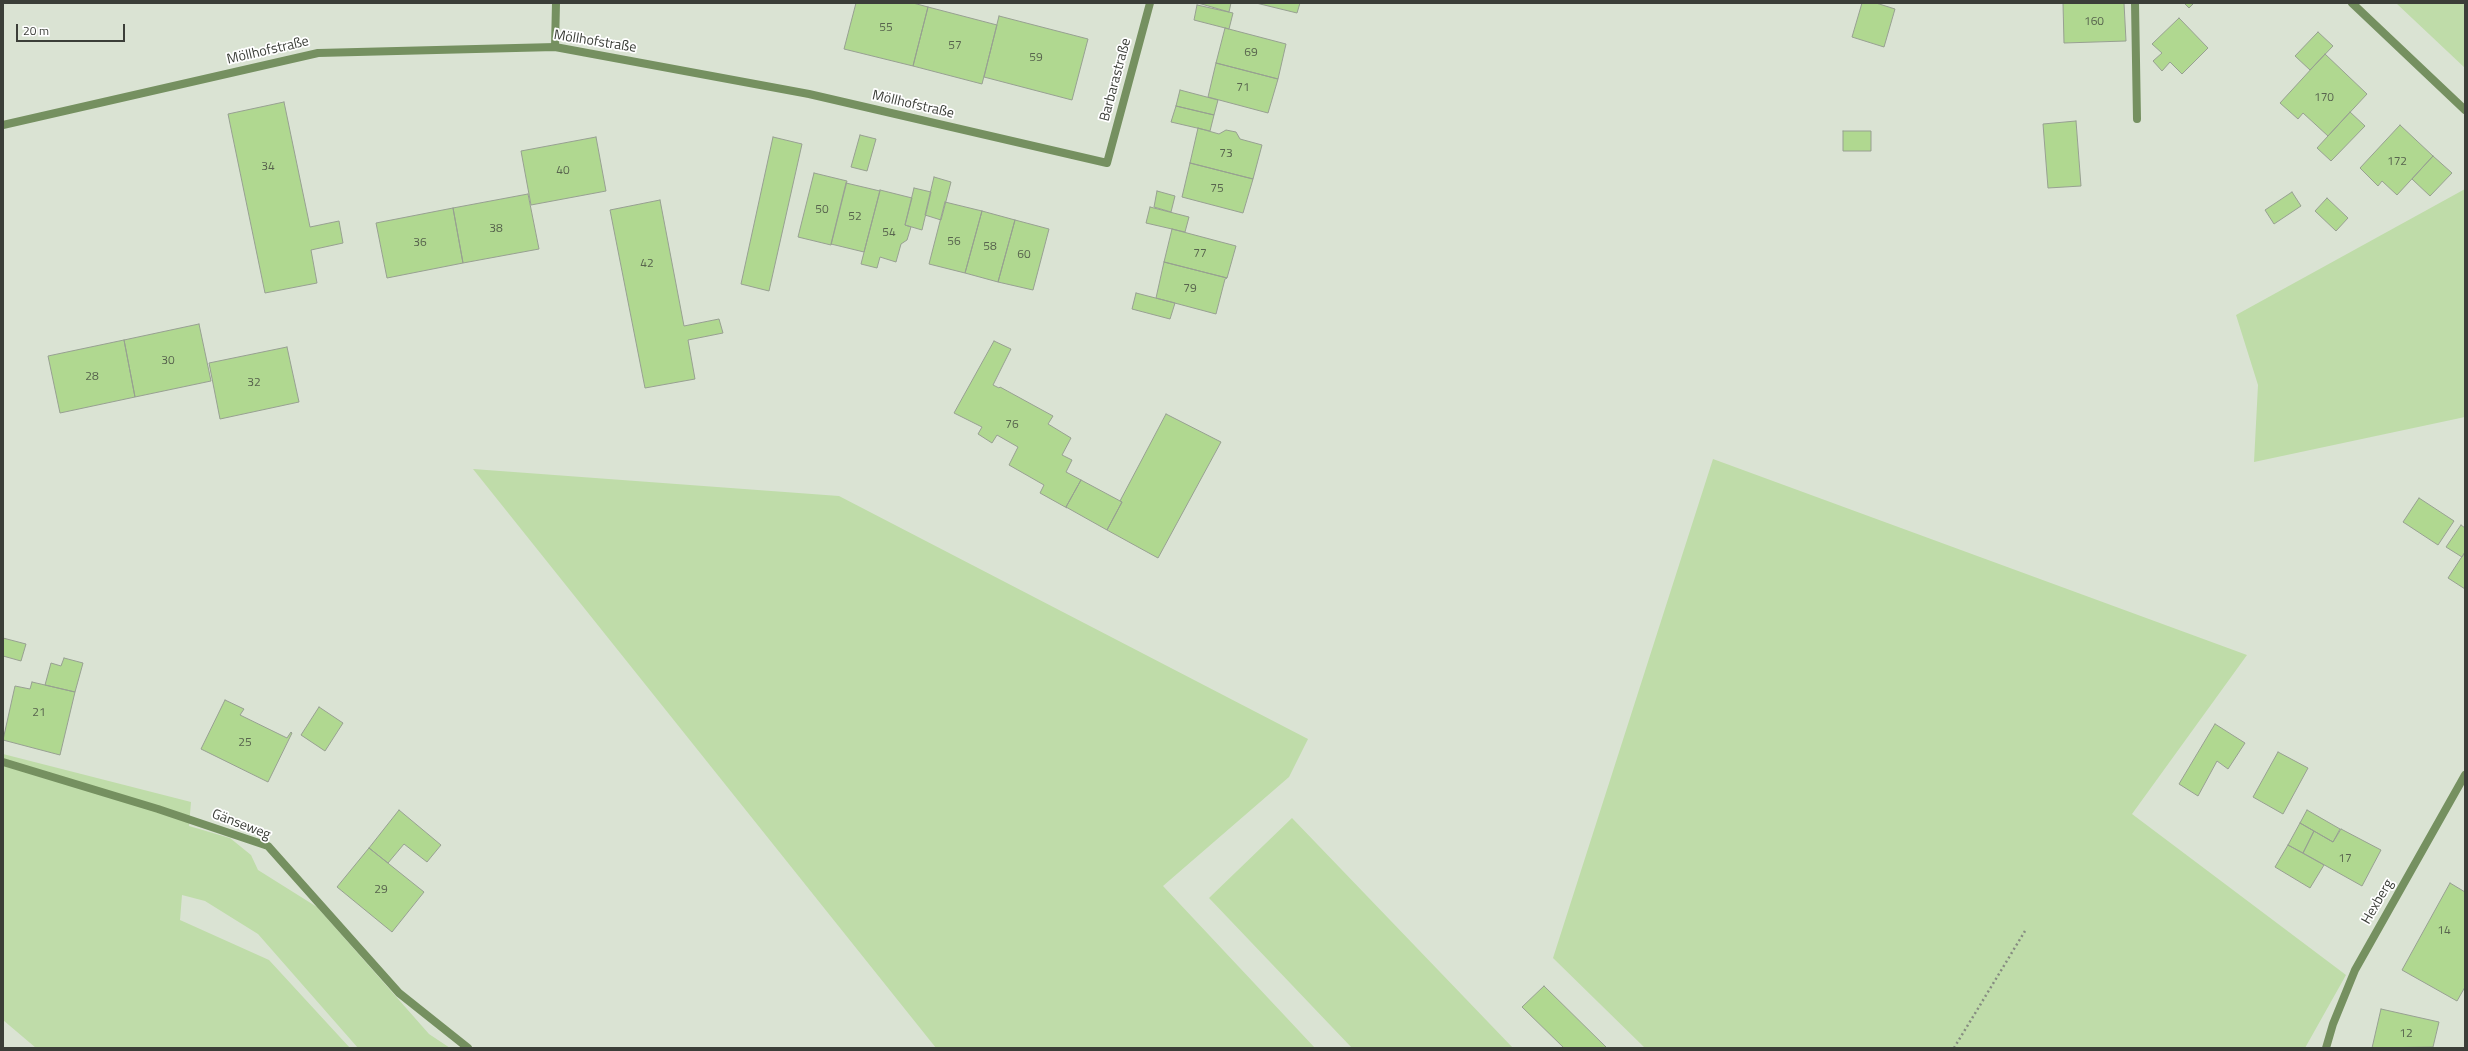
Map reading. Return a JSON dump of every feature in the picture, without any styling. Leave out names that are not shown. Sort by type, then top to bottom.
[{"type":"street","points":[[555,47],[556,3]]},
{"type":"street","name":"Barbarastraße","points":[[1107,163],[1150,3]]},
{"type":"street","points":[[2136,3],[2137,119]]},
{"type":"street","points":[[2352,3],[2465,110]]},
{"type":"street","name":"Möllhofstraße","points":[[3,124],[318,53],[555,47],[809,94],[1107,163]]},
{"type":"street","name":"Gänseweg","points":[[3,762],[268,846],[399,993],[468,1048]]},
{"type":"street","name":"Hexberg","points":[[2326,1048],[2332,1024],[2355,970],[2465,775]]},
{"type":"path","points":[[1954,1048],[2025,931]]},
{"type":"green space","points":[[2396,3],[2465,3],[2465,68]]},
{"type":"green space","points":[[2465,189],[2465,417],[2254,462],[2258,385],[2236,315]]},
{"type":"green space","points":[[1713,459],[2247,655],[2132,814],[2346,975],[2305,1048],[1645,1048],[1553,958]]},
{"type":"green space","points":[[473,469],[839,496],[1308,739],[1289,777],[1163,886],[1315,1048],[936,1048]]},
{"type":"green space","points":[[3,754],[191,802],[189,826],[230,838],[251,855],[258,870],[317,907],[429,1034],[450,1048],[358,1048],[258,934],[205,901],[182,895],[180,920],[269,960],[350,1048],[36,1048],[3,1020]]},
{"type":"green space","points":[[1292,818],[1513,1048],[1352,1048],[1209,898]]},
{"type":"building","points":[[856,3],[913,3],[928,7],[913,66],[844,49]]},
{"type":"building","points":[[1198,3],[1231,3],[1229,12]]},
{"type":"building","points":[[1256,3],[1300,3],[1297,13]]},
{"type":"building","points":[[1862,3],[1876,3],[1895,9],[1884,47],[1852,37]]},
{"type":"building","points":[[2063,3],[2124,3],[2126,41],[2064,43]]},
{"type":"building","points":[[2184,3],[2194,3],[2189,8]]},
{"type":"building","points":[[1197,5],[1233,13],[1229,29],[1194,20]]},
{"type":"building","points":[[928,7],[997,25],[982,84],[913,66]]},
{"type":"building","points":[[999,16],[1088,39],[1072,100],[984,77]]},
{"type":"building","points":[[2179,18],[2208,48],[2182,74],[2170,62],[2162,71],[2153,61],[2162,53],[2152,44]]},
{"type":"building","points":[[1225,28],[1286,44],[1278,79],[1216,63]]},
{"type":"building","points":[[2318,32],[2333,46],[2310,70],[2295,56]]},
{"type":"building","points":[[2325,54],[2367,94],[2328,136],[2303,113],[2298,119],[2280,103]]},
{"type":"building","points":[[1216,63],[1278,79],[1268,113],[1208,97]]},
{"type":"building","points":[[1180,90],[1218,100],[1214,115],[1176,106]]},
{"type":"building","points":[[284,102],[310,227],[339,221],[343,243],[311,250],[317,283],[265,293],[228,114]]},
{"type":"building","points":[[1176,106],[1214,115],[1210,131],[1171,122]]},
{"type":"building","points":[[2350,112],[2365,126],[2331,161],[2317,148]]},
{"type":"building","points":[[2076,121],[2081,186],[2048,188],[2043,124]]},
{"type":"building","points":[[2400,125],[2433,156],[2397,195],[2382,181],[2378,186],[2360,168]]},
{"type":"building","points":[[1198,128],[1219,134],[1226,130],[1236,132],[1240,139],[1262,145],[1253,179],[1190,163]]},
{"type":"building","points":[[1843,131],[1871,131],[1871,151],[1843,151]]},
{"type":"building","points":[[860,135],[876,139],[867,171],[851,167]]},
{"type":"building","points":[[596,137],[606,191],[531,205],[521,151]]},
{"type":"building","points":[[773,137],[802,144],[769,291],[741,284]]},
{"type":"building","points":[[2433,156],[2452,173],[2430,196],[2412,179]]},
{"type":"building","points":[[1190,163],[1253,179],[1243,213],[1182,197]]},
{"type":"building","points":[[814,173],[847,181],[831,245],[798,237]]},
{"type":"building","points":[[934,177],[951,182],[941,220],[925,215]]},
{"type":"building","points":[[846,183],[880,191],[864,252],[831,244]]},
{"type":"building","points":[[914,188],[931,192],[922,230],[905,225]]},
{"type":"building","points":[[880,190],[912,198],[905,225],[911,227],[907,240],[901,244],[896,262],[880,257],[877,268],[861,264]]},
{"type":"building","points":[[1157,191],[1175,196],[1171,212],[1154,207]]},
{"type":"building","points":[[2292,192],[2301,206],[2274,224],[2265,210]]},
{"type":"building","points":[[528,194],[539,249],[463,263],[453,208]]},
{"type":"building","points":[[2327,198],[2348,218],[2336,231],[2315,211]]},
{"type":"building","points":[[660,200],[684,326],[719,319],[723,333],[688,340],[695,379],[645,388],[610,210]]},
{"type":"building","points":[[945,202],[982,211],[965,273],[929,264]]},
{"type":"building","points":[[1150,207],[1189,217],[1185,232],[1146,223]]},
{"type":"building","points":[[453,208],[463,263],[387,278],[376,223]]},
{"type":"building","points":[[982,211],[1015,220],[998,282],[965,273]]},
{"type":"building","points":[[1015,220],[1049,229],[1033,290],[998,282]]},
{"type":"building","points":[[1172,229],[1236,246],[1227,278],[1164,262]]},
{"type":"building","points":[[1164,262],[1227,278],[1225,279],[1216,314],[1156,298]]},
{"type":"building","points":[[1136,293],[1175,303],[1170,319],[1132,309]]},
{"type":"building","points":[[199,324],[211,381],[135,397],[124,340]]},
{"type":"building","points":[[124,340],[135,397],[60,413],[48,356]]},
{"type":"building","points":[[994,341],[1011,349],[993,385],[999,388],[1000,387],[1053,416],[1048,424],[1071,438],[1062,455],[1072,460],[1066,472],[1081,480],[1066,507],[1067,508],[1040,493],[1044,485],[1009,465],[1018,447],[997,435],[992,443],[978,434],[982,427],[954,413]]},
{"type":"building","points":[[287,347],[299,402],[220,419],[209,363]]},
{"type":"building","points":[[1166,414],[1221,442],[1158,558],[1107,530],[1122,502],[1120,501]]},
{"type":"building","points":[[1081,480],[1122,502],[1107,530],[1066,507]]},
{"type":"building","points":[[2419,498],[2454,521],[2438,545],[2403,522]]},
{"type":"building","points":[[2461,525],[2465,528],[2465,552],[2462,557],[2446,547]]},
{"type":"building","points":[[2465,552],[2465,589],[2448,578]]},
{"type":"building","points":[[3,638],[26,644],[21,661],[3,656]]},
{"type":"building","points":[[64,658],[83,663],[75,692],[45,685],[51,663],[61,666]]},
{"type":"building","points":[[32,682],[75,692],[60,755],[3,740],[15,686],[30,689]]},
{"type":"building","points":[[225,700],[244,709],[240,715],[287,738],[291,732],[292,733],[268,782],[201,749]]},
{"type":"building","points":[[319,707],[343,723],[325,751],[301,735]]},
{"type":"building","points":[[2215,724],[2245,743],[2228,769],[2217,761],[2198,796],[2179,784]]},
{"type":"building","points":[[2278,752],[2308,768],[2283,814],[2253,797]]},
{"type":"building","points":[[399,810],[441,845],[427,862],[404,844],[388,863],[369,848]]},
{"type":"building","points":[[2307,810],[2340,829],[2333,842],[2300,823]]},
{"type":"building","points":[[2300,823],[2314,831],[2303,853],[2288,845]]},
{"type":"building","points":[[2341,829],[2381,850],[2362,886],[2303,853],[2314,831],[2333,842]]},
{"type":"building","points":[[2288,845],[2324,865],[2310,888],[2275,867]]},
{"type":"building","points":[[369,848],[424,892],[392,932],[337,887]]},
{"type":"building","points":[[2450,883],[2465,892],[2465,987],[2457,1001],[2402,970]]},
{"type":"building","points":[[1544,986],[1607,1048],[1564,1048],[1522,1007]]},
{"type":"building","points":[[2381,1009],[2439,1022],[2433,1047],[2372,1048]]}]
